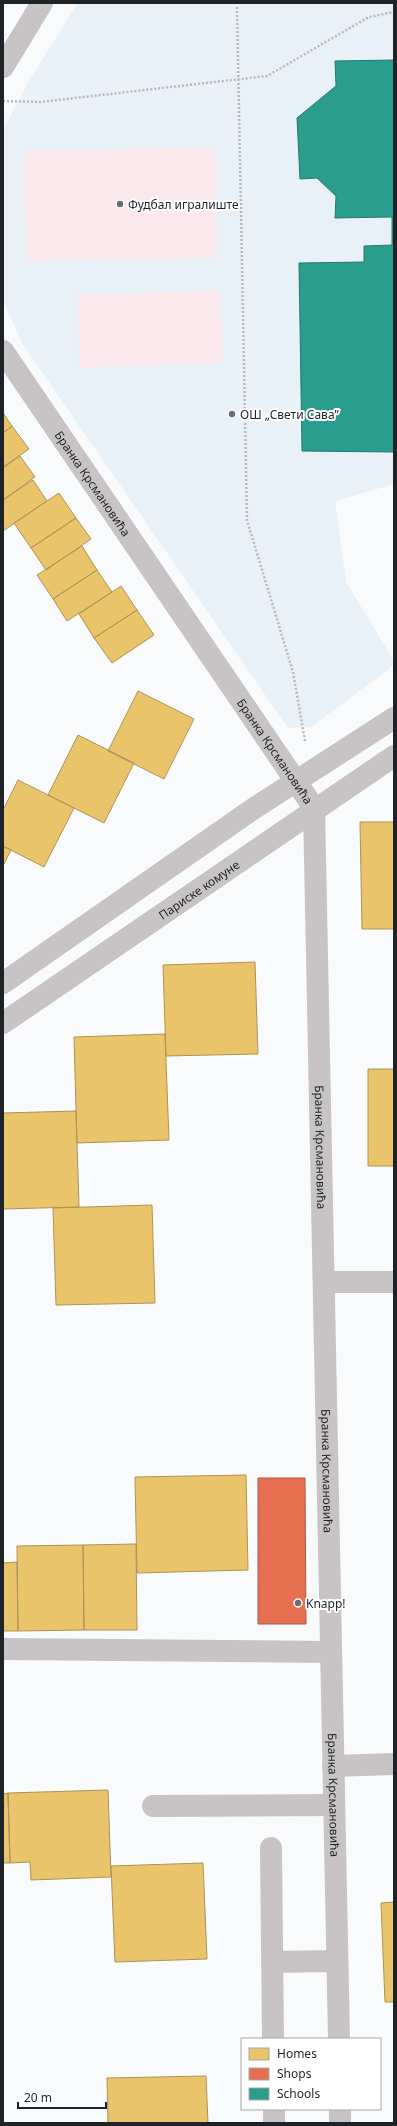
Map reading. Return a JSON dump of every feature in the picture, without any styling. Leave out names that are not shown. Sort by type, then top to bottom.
[{"type":"street","points":[[3,67],[42,3]]},
{"type":"street","name":"Бранка Крсмановића","points":[[4,356],[314,808],[325,1282],[339,2038]]},
{"type":"street","points":[[3,983],[295,781],[394,718]]},
{"type":"street","name":"Париске комуне","points":[[3,1023],[314,808],[394,756]]},
{"type":"street","points":[[325,1282],[394,1282]]},
{"type":"street","points":[[3,1649],[331,1652]]},
{"type":"street","points":[[334,1766],[394,1764]]},
{"type":"street","points":[[153,1806],[334,1805]]},
{"type":"street","points":[[271,1848],[273,2038]]},
{"type":"street","points":[[272,1962],[337,1961]]},
{"type":"street","points":[[274,2110],[274,2123]]},
{"type":"street","points":[[340,2110],[340,2123]]},
{"type":"path","points":[[237,7],[247,520],[293,672],[305,741]]},
{"type":"path","points":[[3,101],[40,102],[267,76],[369,17],[394,12]]},
{"type":"shaded area","name":"ОШ „Свети Сава”","points":[[78,3],[394,3],[394,484],[335,501],[346,582],[394,661],[394,665],[311,727],[288,728],[22,343],[3,301],[3,130],[29,81]]},
{"type":"shaded area","name":"Фудбал игралиште","points":[[215,147],[217,258],[26,261],[24,151]]},
{"type":"shaded area","points":[[220,290],[223,363],[80,368],[78,295]]},
{"type":"building: Homes","points":[[3,413],[12,426],[3,433]]},
{"type":"building: Homes","points":[[12,426],[29,449],[3,467],[3,433]]},
{"type":"building: Homes","points":[[20,456],[35,477],[3,500],[3,468]]},
{"type":"building: Homes","points":[[33,480],[47,501],[3,531],[3,500]]},
{"type":"building: Homes","points":[[59,493],[76,518],[31,548],[14,523]]},
{"type":"building: Homes","points":[[76,518],[91,539],[46,570],[31,548]]},
{"type":"building: Homes","points":[[82,546],[97,570],[53,599],[37,575]]},
{"type":"building: Homes","points":[[97,570],[112,592],[67,621],[53,599]]},
{"type":"building: Homes","points":[[121,586],[137,610],[94,638],[79,614]]},
{"type":"building: Homes","points":[[137,610],[154,635],[112,663],[94,638]]},
{"type":"building: Homes","points":[[138,691],[194,719],[164,779],[108,751]]},
{"type":"building: Homes","points":[[78,735],[134,763],[104,823],[48,795]]},
{"type":"building: Homes","points":[[18,780],[74,808],[44,867],[3,846],[3,810]]},
{"type":"building: Homes","points":[[360,822],[394,822],[394,929],[362,929]]},
{"type":"building: Homes","points":[[3,846],[11,850],[3,866]]},
{"type":"building: Homes","points":[[255,962],[258,1054],[166,1056],[163,965]]},
{"type":"building: Homes","points":[[165,1034],[169,1140],[77,1143],[74,1037]]},
{"type":"building: Homes","points":[[368,1069],[394,1069],[394,1166],[368,1166]]},
{"type":"building: Homes","points":[[76,1111],[79,1207],[3,1209],[3,1113]]},
{"type":"building: Homes","points":[[152,1205],[155,1303],[56,1305],[53,1208]]},
{"type":"building: Homes","points":[[246,1475],[248,1570],[137,1573],[135,1477]]},
{"type":"building: Homes","points":[[136,1544],[137,1630],[84,1630],[83,1545]]},
{"type":"building: Homes","points":[[83,1545],[84,1630],[18,1631],[17,1546]]},
{"type":"building: Homes","points":[[17,1562],[18,1631],[3,1631],[3,1563]]},
{"type":"building: Homes","points":[[108,1790],[111,1877],[31,1880],[30,1862],[10,1863],[8,1793]]},
{"type":"building: Homes","points":[[8,1793],[10,1863],[3,1863],[3,1794]]},
{"type":"building: Homes","points":[[203,1863],[207,1959],[115,1962],[111,1866]]},
{"type":"building: Homes","points":[[394,1902],[394,2002],[385,2002],[381,1903]]},
{"type":"building: Homes","points":[[206,2076],[208,2123],[108,2123],[107,2078]]},
{"type":"building: Shops","points":[[258,1478],[305,1478],[306,1624],[258,1624]]},
{"type":"building: Schools","points":[[394,60],[394,452],[302,451],[299,263],[364,262],[364,246],[392,245],[392,217],[335,218],[336,196],[317,178],[300,179],[297,118],[336,86],[335,61]]},
{"type":"place","name":"Фудбал игралиште","points":[[120,204]]},
{"type":"place","name":"ОШ „Свети Сава”","points":[[232,414]]},
{"type":"place","name":"Knapp!","points":[[298,1603]]}]
